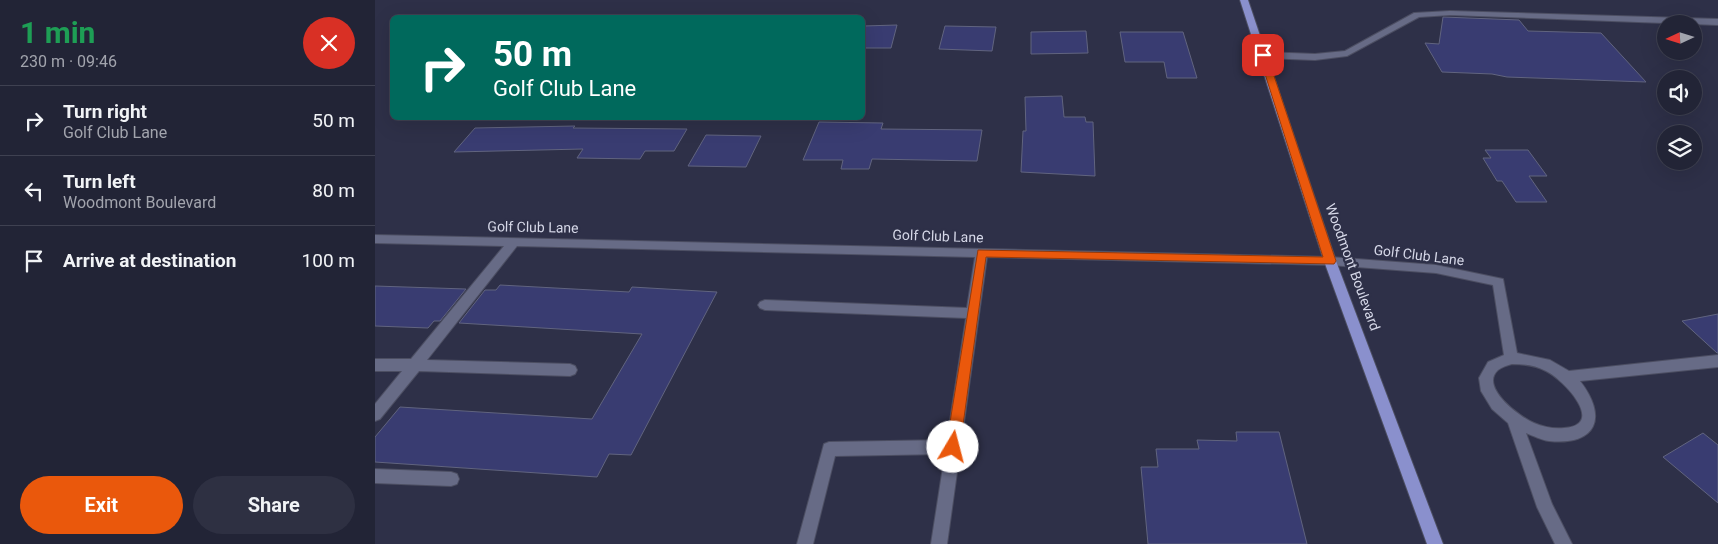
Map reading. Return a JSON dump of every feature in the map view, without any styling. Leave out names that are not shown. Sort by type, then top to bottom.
[{"type":"main road","name":"Woodmont Boulevard","points":[[1244,0],[1330,261],[1435,544]]},
{"type":"street","points":[[1263,55],[1315,57],[1347,53],[1417,15],[1450,13],[1718,22]]},
{"type":"street","name":"Golf Club Lane","points":[[375,239],[1330,261],[1436,269],[1499,282],[1511,358]]},
{"type":"street","points":[[375,415],[514,242]]},
{"type":"street","points":[[939,544],[981,253]]},
{"type":"street","points":[[765,305],[972,313]]},
{"type":"street","points":[[1511,358],[1525,358],[1539,362],[1554,368],[1567,377],[1586,399],[1589,421],[1583,429],[1573,434],[1559,436],[1544,434],[1514,420],[1501,410],[1491,398],[1487,386],[1487,375],[1491,366],[1511,358]]},
{"type":"street","points":[[1567,377],[1718,361]]},
{"type":"street","points":[[375,364],[570,370]]},
{"type":"street","points":[[1514,420],[1545,507],[1563,544]]},
{"type":"street","points":[[805,544],[829,450],[953,447]]},
{"type":"street","points":[[375,476],[451,479]]},
{"type":"building","points":[[1443,17],[1519,20],[1528,31],[1601,33],[1646,82],[1507,77],[1492,74],[1442,72],[1425,43],[1439,44]]},
{"type":"building","points":[[897,25],[891,48],[865,48],[865,26]]},
{"type":"building","points":[[945,26],[996,27],[992,51],[939,49]]},
{"type":"building","points":[[1086,31],[1088,53],[1031,54],[1031,32]]},
{"type":"building","points":[[1120,32],[1183,32],[1197,78],[1167,78],[1164,62],[1125,62]]},
{"type":"building","points":[[1062,96],[1064,117],[1085,117],[1086,122],[1093,122],[1095,176],[1021,172],[1023,131],[1026,131],[1025,97]]},
{"type":"building","points":[[819,122],[883,123],[881,129],[982,130],[977,161],[872,159],[869,169],[841,169],[843,160],[803,160]]},
{"type":"building","points":[[575,126],[573,128],[687,129],[674,151],[645,151],[640,159],[577,158],[583,149],[454,152],[475,128]]},
{"type":"building","points":[[706,135],[761,136],[746,167],[688,166]]},
{"type":"building","points":[[1485,150],[1528,150],[1547,176],[1529,176],[1547,202],[1516,202],[1502,181],[1497,181],[1483,158],[1491,158]]},
{"type":"building","points":[[500,285],[629,292],[632,287],[717,292],[631,455],[609,454],[597,477],[375,462],[375,437],[400,407],[592,419],[642,334],[459,323],[485,290],[496,290]]},
{"type":"building","points":[[375,286],[466,289],[440,321],[434,321],[428,328],[375,326]]},
{"type":"building","points":[[1718,314],[1718,353],[1717,353],[1682,321]]},
{"type":"building","points":[[1236,432],[1279,432],[1307,544],[1148,544],[1141,467],[1158,467],[1156,449],[1199,449],[1197,440],[1237,441]]},
{"type":"building","points":[[1703,433],[1718,445],[1718,503],[1663,457]]},
{"type":"route","points":[[953,447],[981,253],[1330,261],[1263,55]]}]
